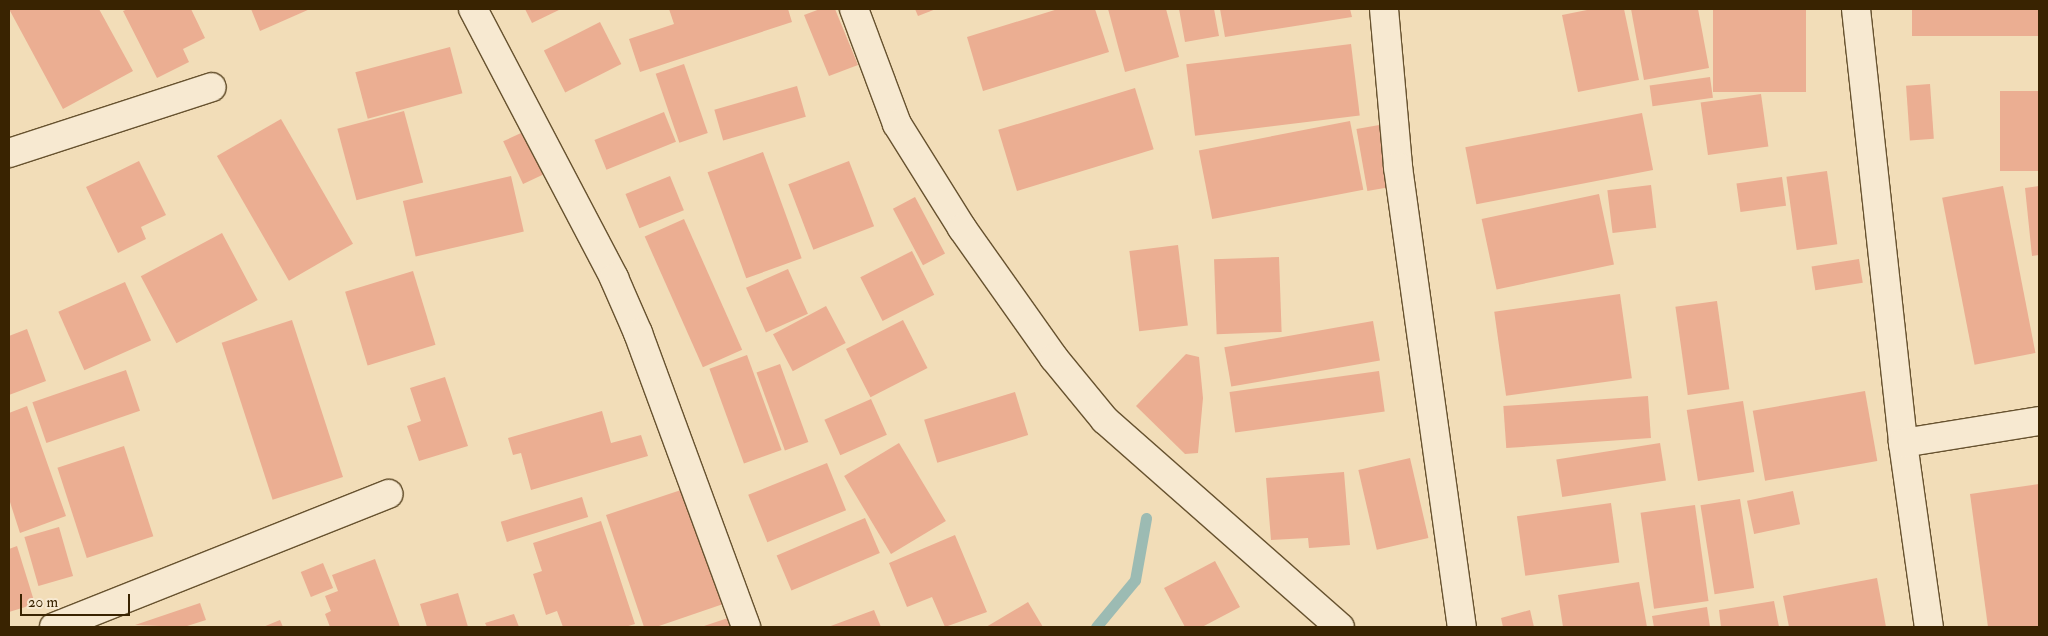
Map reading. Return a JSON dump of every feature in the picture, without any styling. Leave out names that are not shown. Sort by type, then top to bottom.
[{"type":"street","points":[[473,9],[631,318],[746,627]]},
{"type":"street","points":[[854,9],[897,124],[962,228],[1054,358],[1105,420],[1340,627]]},
{"type":"street","points":[[1384,9],[1398,167],[1462,627]]},
{"type":"street","points":[[1856,9],[1903,443],[1929,627]]},
{"type":"street","points":[[9,152],[212,87]]},
{"type":"street","points":[[1903,443],[2039,421]]},
{"type":"street","points":[[54,627],[389,494]]},
{"type":"building","points":[[9,9],[99,9],[133,71],[63,109]]},
{"type":"building","points":[[128,9],[191,9],[205,38],[183,49],[189,62],[157,78],[123,11]]},
{"type":"building","points":[[251,9],[310,9],[260,31]]},
{"type":"building","points":[[525,9],[561,9],[532,23]]},
{"type":"building","points":[[669,9],[788,9],[792,22],[640,72],[629,39],[674,24]]},
{"type":"building","points":[[820,9],[835,9],[858,65],[829,76],[804,15]]},
{"type":"building","points":[[915,9],[936,9],[918,16]]},
{"type":"building","points":[[1058,9],[1095,9],[1109,52],[983,91],[967,37]]},
{"type":"building","points":[[1108,9],[1166,9],[1179,57],[1125,72]]},
{"type":"building","points":[[1179,9],[1214,9],[1219,36],[1185,42]]},
{"type":"building","points":[[1220,9],[1350,9],[1352,17],[1225,37]]},
{"type":"building","points":[[1592,9],[1624,9],[1639,80],[1578,92],[1562,15]]},
{"type":"building","points":[[1631,9],[1698,9],[1709,68],[1644,80]]},
{"type":"building","points":[[1713,9],[1806,9],[1806,92],[1713,92]]},
{"type":"building","points":[[1912,9],[2039,9],[2039,36],[1912,36]]},
{"type":"building","points":[[600,22],[621,64],[565,92],[544,51]]},
{"type":"building","points":[[1351,44],[1360,115],[1195,136],[1186,64]]},
{"type":"building","points":[[450,47],[462,93],[368,119],[355,72]]},
{"type":"building","points":[[684,64],[708,133],[679,143],[656,74]]},
{"type":"building","points":[[1710,77],[1713,98],[1653,106],[1650,85]]},
{"type":"building","points":[[1930,84],[1934,139],[1910,141],[1906,86]]},
{"type":"building","points":[[797,86],[806,117],[723,140],[714,110]]},
{"type":"building","points":[[1135,88],[1154,149],[1017,191],[998,130]]},
{"type":"building","points":[[2000,91],[2039,91],[2039,171],[2000,171]]},
{"type":"building","points":[[1761,94],[1768,146],[1708,155],[1701,102]]},
{"type":"building","points":[[404,111],[423,182],[357,200],[337,129]]},
{"type":"building","points":[[664,112],[676,142],[606,170],[594,140]]},
{"type":"building","points":[[1642,113],[1653,170],[1476,204],[1465,147]]},
{"type":"building","points":[[281,119],[353,244],[289,281],[217,156]]},
{"type":"building","points":[[1350,121],[1363,190],[1212,219],[1199,150]]},
{"type":"building","points":[[1385,124],[1396,186],[1367,191],[1356,129]]},
{"type":"building","points":[[534,127],[554,170],[523,184],[503,141]]},
{"type":"building","points":[[763,152],[802,258],[746,278],[708,172]]},
{"type":"building","points":[[139,161],[166,215],[141,227],[146,239],[118,253],[86,187]]},
{"type":"building","points":[[849,161],[874,226],[813,250],[788,184]]},
{"type":"building","points":[[1827,171],[1837,244],[1797,250],[1786,177]]},
{"type":"building","points":[[511,176],[524,232],[416,257],[403,201]]},
{"type":"building","points":[[670,176],[684,210],[639,228],[625,194]]},
{"type":"building","points":[[1782,177],[1786,206],[1740,212],[1736,183]]},
{"type":"building","points":[[1651,185],[1656,228],[1613,233],[1607,190]]},
{"type":"building","points":[[2003,186],[2035,353],[1975,365],[1942,198]]},
{"type":"building","points":[[2039,186],[2039,255],[2032,256],[2025,188]]},
{"type":"building","points":[[1599,194],[1614,264],[1497,289],[1482,219]]},
{"type":"building","points":[[915,197],[945,254],[923,265],[893,209]]},
{"type":"building","points":[[684,219],[742,350],[703,367],[645,236]]},
{"type":"building","points":[[222,233],[258,300],[176,343],[141,276]]},
{"type":"building","points":[[1178,245],[1188,325],[1139,331],[1129,251]]},
{"type":"building","points":[[912,251],[934,295],[883,321],[860,277]]},
{"type":"building","points":[[1279,257],[1282,332],[1217,334],[1214,259]]},
{"type":"building","points":[[1859,259],[1863,283],[1815,290],[1812,267]]},
{"type":"building","points":[[788,269],[808,314],[766,332],[746,288]]},
{"type":"building","points":[[413,271],[436,345],[368,365],[345,292]]},
{"type":"building","points":[[125,282],[151,340],[84,370],[58,312]]},
{"type":"building","points":[[1620,294],[1632,378],[1506,396],[1494,312]]},
{"type":"building","points":[[1717,301],[1729,389],[1688,395],[1675,307]]},
{"type":"building","points":[[826,306],[846,343],[793,371],[773,334]]},
{"type":"building","points":[[292,320],[343,477],[273,500],[222,343]]},
{"type":"building","points":[[903,320],[928,368],[870,397],[846,349]]},
{"type":"building","points":[[1373,321],[1380,360],[1231,387],[1224,347]]},
{"type":"building","points":[[27,329],[46,381],[9,395],[9,336]]},
{"type":"building","points":[[1186,354],[1199,357],[1203,398],[1198,453],[1185,454],[1136,406]]},
{"type":"building","points":[[747,355],[782,450],[744,464],[709,369]]},
{"type":"building","points":[[780,364],[808,442],[785,451],[757,373]]},
{"type":"building","points":[[126,370],[140,411],[46,443],[32,402]]},
{"type":"building","points":[[1379,371],[1385,412],[1235,433],[1229,392]]},
{"type":"building","points":[[445,377],[468,446],[419,461],[407,426],[421,421],[410,388]]},
{"type":"building","points":[[1865,391],[1877,461],[1765,481],[1753,411]]},
{"type":"building","points":[[1015,392],[1028,435],[937,463],[924,420]]},
{"type":"building","points":[[1648,396],[1651,438],[1506,448],[1503,406]]},
{"type":"building","points":[[871,399],[887,435],[840,455],[824,420]]},
{"type":"building","points":[[1743,401],[1754,472],[1698,481],[1687,410]]},
{"type":"building","points":[[27,406],[66,516],[20,533],[9,499],[9,413]]},
{"type":"building","points":[[602,411],[611,443],[641,435],[648,456],[531,490],[521,453],[513,455],[508,438]]},
{"type":"building","points":[[899,443],[946,521],[891,554],[844,476]]},
{"type":"building","points":[[1660,443],[1666,481],[1562,497],[1556,459]]},
{"type":"building","points":[[124,446],[153,536],[87,558],[57,468]]},
{"type":"building","points":[[1410,458],[1428,538],[1377,550],[1358,470]]},
{"type":"building","points":[[827,463],[846,510],[767,542],[748,495]]},
{"type":"building","points":[[1344,472],[1350,545],[1309,548],[1308,538],[1271,540],[1266,478]]},
{"type":"building","points":[[2039,484],[2039,627],[1988,627],[1970,494]]},
{"type":"building","points":[[693,486],[732,601],[656,627],[644,627],[606,515]]},
{"type":"building","points":[[1793,491],[1800,524],[1754,534],[1747,501]]},
{"type":"building","points":[[582,497],[588,517],[507,542],[501,522]]},
{"type":"building","points":[[1740,499],[1754,588],[1715,594],[1700,505]]},
{"type":"building","points":[[1611,503],[1619,562],[1525,576],[1517,516]]},
{"type":"building","points":[[1695,505],[1708,601],[1654,609],[1641,513]]},
{"type":"building","points":[[865,518],[880,553],[791,590],[777,556]]},
{"type":"building","points":[[601,521],[635,624],[625,627],[563,627],[557,611],[546,615],[533,574],[542,571],[533,543]]},
{"type":"building","points":[[59,527],[73,576],[38,586],[24,537]]},
{"type":"building","points":[[955,535],[987,612],[945,627],[932,597],[907,607],[889,563]]},
{"type":"building","points":[[17,546],[35,604],[9,612],[9,549]]},
{"type":"building","points":[[375,559],[400,627],[330,627],[325,614],[331,611],[325,596],[338,591],[332,575]]},
{"type":"building","points":[[1215,561],[1240,607],[1202,627],[1185,627],[1164,588]]},
{"type":"building","points":[[323,563],[333,588],[311,597],[301,572]]},
{"type":"building","points":[[1877,578],[1886,627],[1789,627],[1783,596]]},
{"type":"building","points":[[1639,582],[1647,627],[1563,627],[1558,595]]},
{"type":"building","points":[[458,593],[468,627],[427,627],[420,604]]},
{"type":"building","points":[[1774,601],[1779,627],[1721,627],[1719,610]]},
{"type":"building","points":[[1028,602],[1043,627],[986,627]]},
{"type":"building","points":[[200,603],[206,620],[184,627],[135,625]]},
{"type":"building","points":[[1707,607],[1710,627],[1654,627],[1652,616]]},
{"type":"building","points":[[874,610],[881,627],[828,627]]},
{"type":"building","points":[[1530,610],[1534,627],[1503,627],[1501,618]]},
{"type":"building","points":[[514,614],[519,627],[487,627],[485,623]]},
{"type":"building","points":[[734,616],[738,627],[701,627]]},
{"type":"building","points":[[280,620],[283,627],[263,627]]},
{"type":"waterway","points":[[1096,627],[1135,580],[1146,518]]}]
